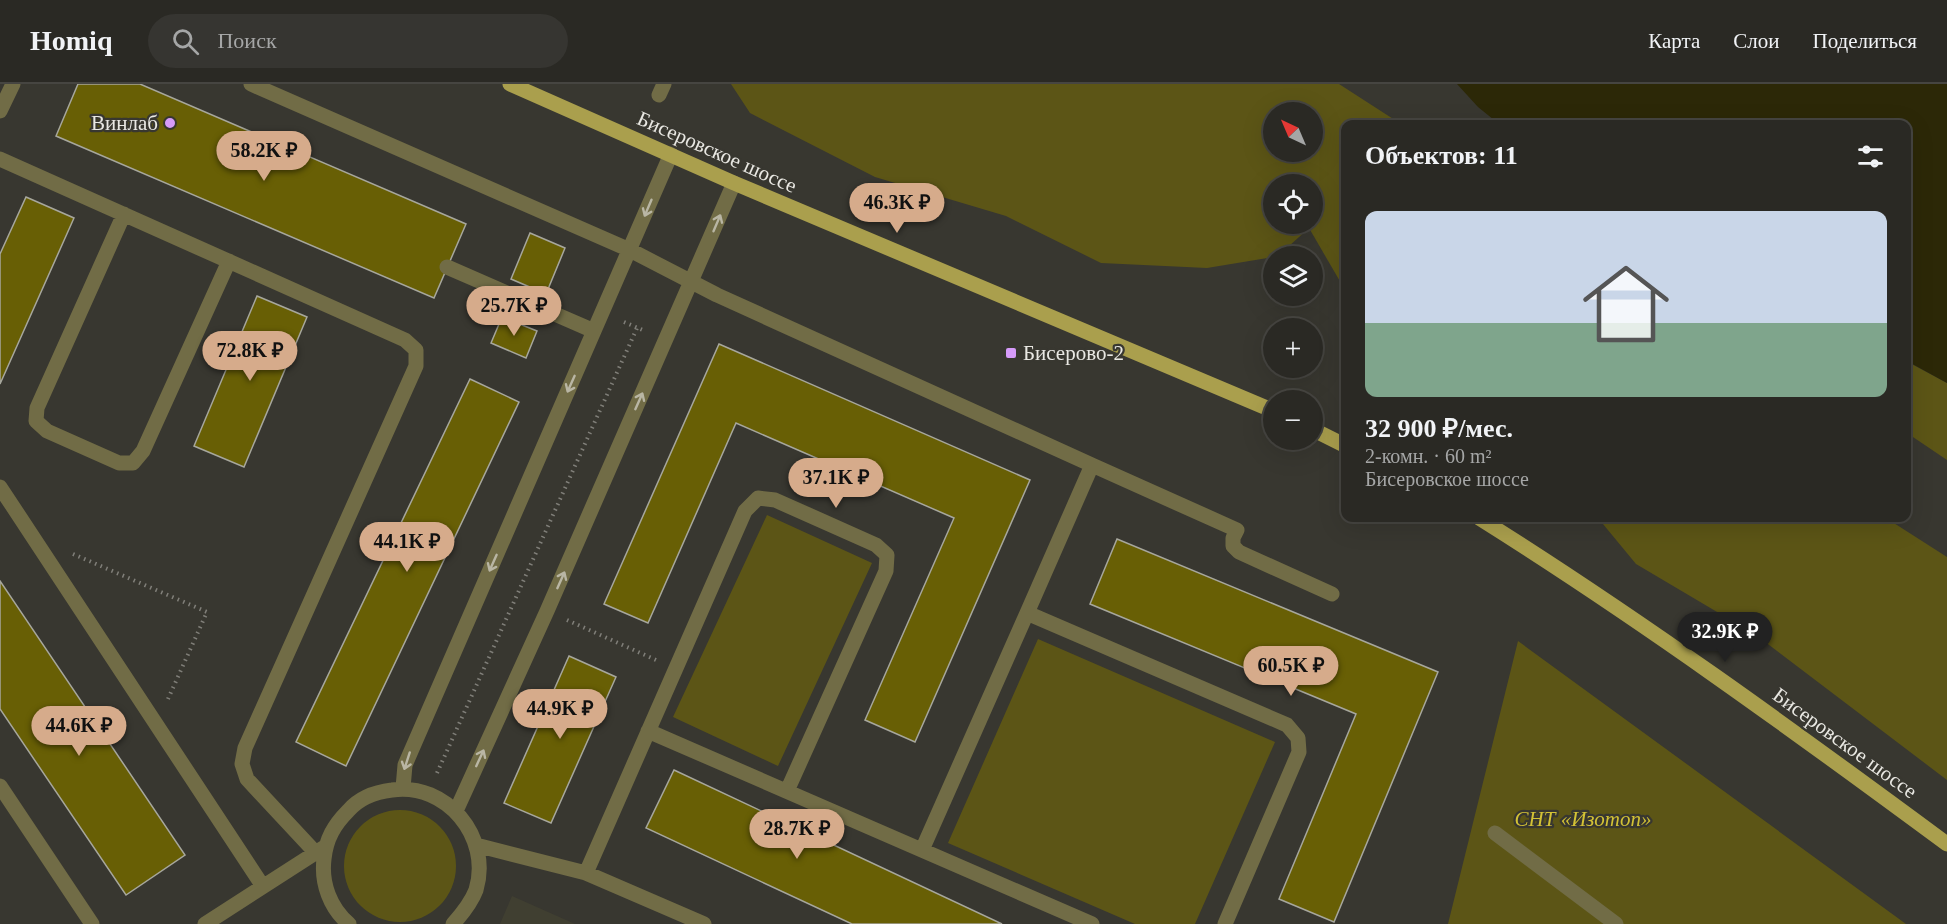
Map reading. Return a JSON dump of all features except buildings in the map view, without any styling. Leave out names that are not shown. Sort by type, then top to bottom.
[{"type":"main road","name":"Бисеровское шоссе","points":[[510,84],[734,183],[1263,406]]},
{"type":"main road","points":[[1323,434],[1341,444]]},
{"type":"main road","name":"Бисеровское шоссе","points":[[1485,522],[1558,567],[1759,706],[1947,844]]},
{"type":"lane","points":[[0,111],[13,84]]},
{"type":"lane","points":[[251,84],[630,250],[690,283],[1237,530],[1233,538],[1233,546],[1239,552],[1332,594]]},
{"type":"lane","points":[[403,788],[405,765],[671,154]]},
{"type":"lane","points":[[0,159],[405,340],[416,350],[416,366],[250,737],[242,764],[247,779],[320,849],[328,896],[341,917],[349,924]]},
{"type":"lane","points":[[456,811],[547,611],[734,183]]},
{"type":"lane","points":[[124,214],[37,408],[36,421],[46,431],[119,464],[133,463],[143,452],[229,261]]},
{"type":"lane","points":[[447,267],[594,331]]},
{"type":"lane","points":[[922,850],[1092,465]]},
{"type":"lane","points":[[0,487],[262,885]]},
{"type":"lane","points":[[586,873],[745,511],[758,498],[775,500],[876,545],[887,555],[886,571],[787,791]]},
{"type":"lane","points":[[1027,612],[1287,725],[1298,738],[1299,752],[1225,924]]},
{"type":"lane","points":[[648,731],[1092,924]]},
{"type":"lane","points":[[0,786],[92,924]]},
{"type":"lane","points":[[205,924],[320,849],[336,823],[354,804],[377,792],[403,788],[431,794],[456,811],[468,826],[476,845],[479,868],[476,890],[465,910],[453,924]]},
{"type":"lane","points":[[1495,833],[1616,924]]},
{"type":"lane","points":[[476,845],[586,873],[704,924]]},
{"type":"path","points":[[624,322],[650,334]]},
{"type":"path","points":[[435,777],[637,328]]},
{"type":"path","points":[[33,536],[207,612],[157,725]]},
{"type":"path","points":[[547,611],[676,669]]},
{"type":"shaded area","points":[[1457,84],[1947,84],[1947,383],[1911,363],[1911,120],[1494,120],[1478,107]]},
{"type":"shaded area","points":[[512,896],[575,924],[500,924]]},
{"type":"green space","points":[[731,84],[1339,84],[1395,120],[1341,120],[1341,283],[1323,252],[1323,246],[1319,246],[1312,234],[1323,234],[1323,174],[1263,174],[1263,234],[1302,234],[1289,246],[1263,246],[1263,259],[1207,268],[1101,263],[1006,216],[875,177],[750,113]]},
{"type":"green space","points":[[1911,364],[1947,383],[1947,460],[1911,436]]},
{"type":"green space","points":[[767,515],[872,563],[778,766],[673,717]]},
{"type":"green space","points":[[1601,522],[1892,522],[1947,557],[1947,780],[1756,635],[1636,564]]},
{"type":"green space","points":[[1038,639],[1275,742],[1195,924],[1135,924],[948,843]]},
{"type":"green space","name":"СНТ «Изотоп»","points":[[1518,641],[1906,924],[1448,924]]},
{"type":"green space","points":[[400,810],[422,814],[440,826],[452,844],[456,866],[452,888],[440,906],[422,918],[400,922],[378,918],[360,906],[348,888],[344,866],[348,844],[360,826],[378,814]]},
{"type":"place","name":"Винлаб","points":[[170,123]]},
{"type":"place","name":"Бисерово-2","points":[[1011,353]]}]
